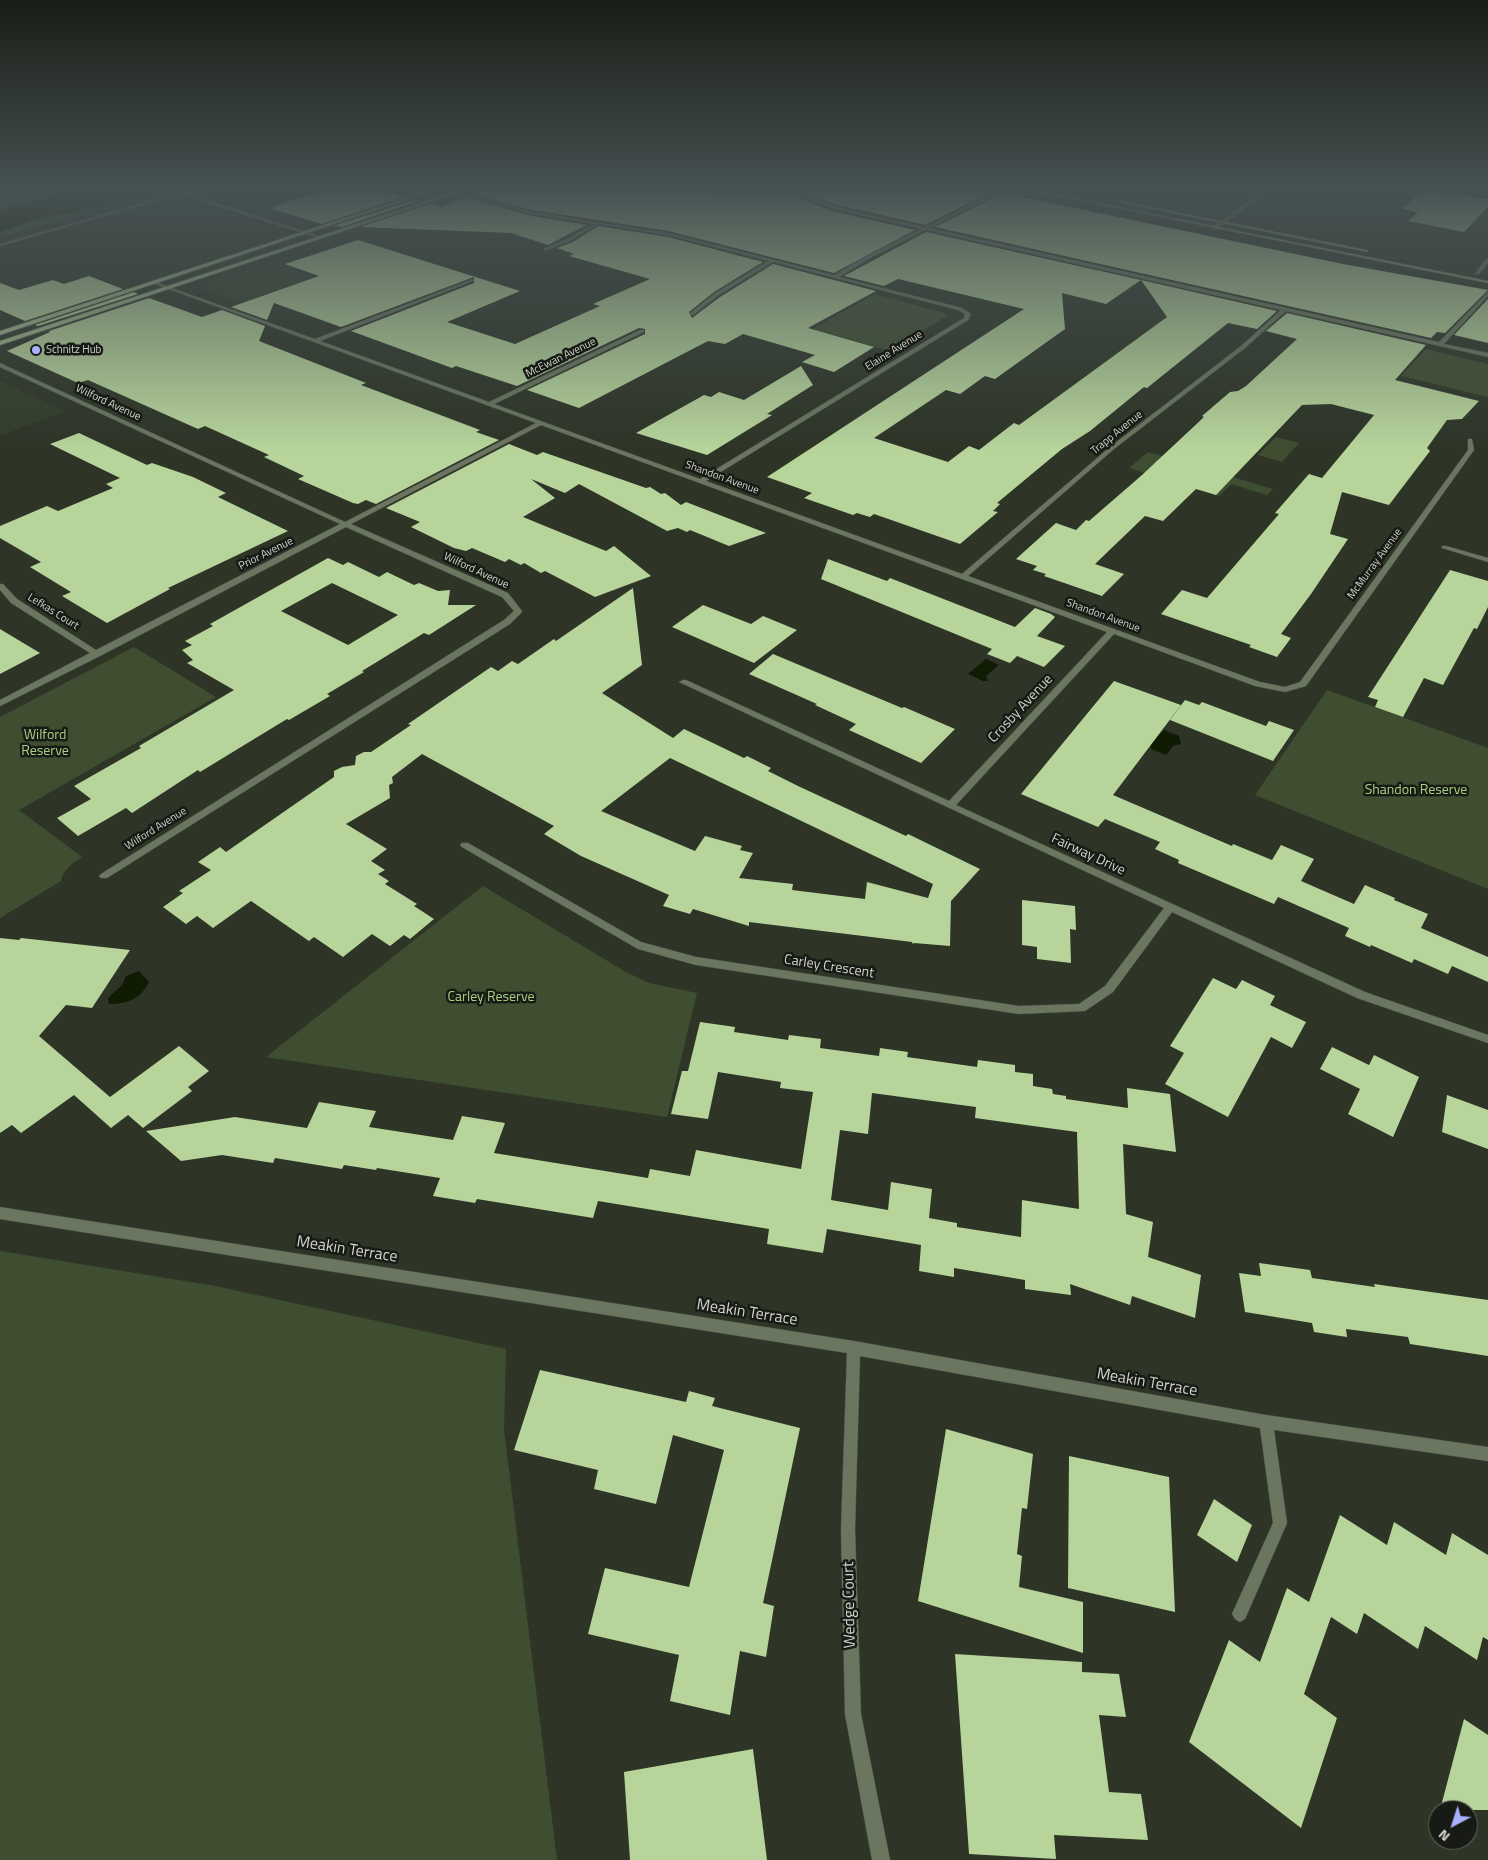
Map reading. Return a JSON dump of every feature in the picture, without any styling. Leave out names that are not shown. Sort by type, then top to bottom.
[{"type":"main road","points":[[0,333],[170,277]]},
{"type":"main road","points":[[0,343],[202,277]]},
{"type":"main road","points":[[1466,277],[1488,281]]},
{"type":"street","points":[[692,314],[717,294],[746,277]]},
{"type":"street","name":"Elaine Avenue","points":[[701,481],[966,319],[968,314],[960,309],[835,277]]},
{"type":"street","points":[[1142,277],[1488,355]]},
{"type":"street","points":[[315,340],[471,280]]},
{"type":"street","name":"Shandon Avenue","points":[[154,282],[1258,684],[1285,690]]},
{"type":"street","points":[[1441,344],[1488,293]]},
{"type":"street","name":"Trapp Avenue","points":[[964,576],[1112,448],[1243,347],[1285,309]]},
{"type":"street","name":"McEwan Avenue","points":[[489,404],[642,331]]},
{"type":"street","name":"Wilford Avenue","points":[[0,365],[347,525],[505,595],[518,610],[507,622],[104,876]]},
{"type":"street","name":"Prior Avenue","points":[[0,703],[98,654],[541,423]]},
{"type":"street","name":"McMurray Avenue","points":[[1285,690],[1303,684],[1471,450],[1470,440]]},
{"type":"street","points":[[1444,548],[1488,560]]},
{"type":"street","name":"Lefkas Court","points":[[0,586],[14,601],[98,654]]},
{"type":"street","name":"Crosby Avenue","points":[[950,806],[1113,630]]},
{"type":"street","name":"Fairway Drive","points":[[683,682],[1361,994],[1488,1039]]},
{"type":"street","name":"Carley Crescent","points":[[465,845],[638,945],[696,961],[1019,1010],[1081,1008],[1109,990],[1170,907]]},
{"type":"street","name":"Meakin Terrace","points":[[0,1213],[854,1348],[1266,1422],[1488,1454]]},
{"type":"street","name":"Wedge Court","points":[[854,1348],[848,1529],[852,1714],[881,1860]]},
{"type":"street","points":[[1240,1614],[1280,1523],[1266,1422]]},
{"type":"shaded area","points":[[220,277],[315,277],[241,303],[199,288],[201,283]]},
{"type":"shaded area","points":[[0,381],[65,411],[0,436]]},
{"type":"shaded area","points":[[986,659],[999,665],[986,676],[988,681],[983,681],[968,674]]},
{"type":"shaded area","points":[[1164,730],[1179,736],[1181,744],[1173,746],[1166,755],[1151,749],[1151,743]]},
{"type":"shaded area","points":[[139,971],[149,982],[142,993],[127,1002],[109,1004],[108,998],[122,985],[126,976]]},
{"type":"green space","points":[[874,294],[945,313],[947,316],[890,351],[812,329]]},
{"type":"green space","points":[[1426,349],[1488,364],[1488,397],[1401,376]]},
{"type":"green space","points":[[1276,437],[1299,443],[1282,462],[1258,455]]},
{"type":"green space","points":[[1148,452],[1273,489],[1267,495],[1231,484],[1219,496],[1129,468]]},
{"type":"green space","name":"Wilford Reserve","points":[[134,647],[216,697],[19,810],[82,857],[66,870],[61,881],[0,918],[0,717]]},
{"type":"green space","name":"Shandon Reserve","points":[[1327,690],[1488,748],[1488,889],[1255,795]]},
{"type":"green space","name":"Carley Reserve","points":[[483,886],[626,972],[649,983],[697,993],[667,1117],[266,1057]]},
{"type":"green space","points":[[0,1251],[215,1286],[506,1349],[504,1430],[557,1860],[0,1860]]},
{"type":"building","points":[[91,277],[123,289],[25,321],[0,310],[0,283],[19,290],[53,280],[64,284]]},
{"type":"building","points":[[317,277],[475,277],[520,291],[447,322],[515,344],[600,306],[593,304],[650,279],[642,277],[739,277],[714,292],[689,312],[692,318],[720,297],[752,277],[822,277],[876,291],[808,328],[874,347],[834,372],[802,362],[815,355],[743,334],[725,344],[708,341],[579,408],[527,390],[645,334],[645,329],[639,328],[517,386],[456,366],[452,368],[351,331],[474,283],[474,277],[341,327],[274,303],[267,320],[231,307]]},
{"type":"building","points":[[847,277],[1127,277],[1141,280],[1277,311],[1257,329],[1228,323],[1147,388],[1144,387],[1090,431],[1062,449],[997,503],[1000,504],[993,511],[998,512],[960,544],[874,514],[870,517],[857,513],[853,515],[804,498],[812,493],[767,477],[1024,309],[898,279],[884,286]],"holes":[[[1141,280],[1167,317],[1019,425],[1014,423],[979,450],[969,446],[948,462],[874,438],[946,390],[960,394],[985,376],[995,379],[1065,329],[1062,293],[1106,304]]]},
{"type":"building","points":[[1158,277],[1414,277],[1488,290],[1445,333],[1437,332],[1431,338]]},
{"type":"building","points":[[134,292],[138,294],[38,326],[35,325]]},
{"type":"building","points":[[149,298],[202,317],[222,310],[265,326],[259,341],[366,383],[361,385],[480,430],[476,432],[499,440],[376,504],[366,500],[358,504],[298,479],[304,476],[264,457],[269,455],[205,426],[198,429],[88,380],[78,383],[7,351],[49,331]]},
{"type":"building","points":[[1488,299],[1488,343],[1454,335]]},
{"type":"building","points":[[1287,313],[1426,345],[1395,380],[1479,401],[1462,419],[1447,420],[1427,448],[1430,451],[1389,505],[1342,492],[1330,534],[1348,539],[1281,634],[1291,638],[1277,657],[1249,647],[1251,645],[1161,614],[1182,590],[1207,598],[1279,514],[1275,513],[1309,474],[1322,478],[1374,415],[1331,404],[1302,405],[1216,495],[1196,489],[1163,521],[1145,516],[1095,564],[1124,574],[1102,596],[1044,576],[1046,574],[1033,570],[1037,566],[1016,559],[1056,523],[1076,530],[1086,520],[1089,521],[1142,475],[1204,417],[1202,416],[1230,392],[1238,391],[1246,386],[1297,339],[1266,331]]},
{"type":"building","points":[[801,366],[813,385],[767,414],[772,415],[707,455],[636,433],[704,395],[711,397],[719,392],[744,400]]},
{"type":"building","points":[[79,433],[147,465],[152,463],[193,477],[226,493],[218,497],[288,531],[168,588],[170,589],[107,623],[62,596],[71,592],[30,567],[41,562],[0,538],[0,526],[47,506],[58,511],[113,488],[106,484],[120,478],[50,444]]},
{"type":"building","points":[[509,444],[537,455],[543,452],[646,488],[650,487],[661,494],[665,493],[681,505],[686,502],[766,533],[729,546],[690,530],[687,532],[678,528],[667,531],[579,484],[565,493],[531,479],[555,498],[523,517],[606,551],[614,546],[651,576],[595,597],[545,571],[541,573],[524,563],[521,565],[509,559],[505,562],[472,548],[466,551],[454,548],[411,527],[420,522],[386,508]]},
{"type":"building","points":[[328,558],[343,565],[348,562],[379,577],[387,572],[414,585],[419,583],[438,591],[450,590],[448,605],[476,605],[429,635],[424,633],[327,694],[330,696],[289,720],[287,719],[200,772],[198,770],[132,813],[126,808],[78,836],[57,818],[91,799],[74,786],[141,748],[139,746],[234,690],[187,663],[193,660],[182,650],[192,645],[185,641],[213,626],[210,624]],"holes":[[[332,583],[398,615],[348,645],[281,611]]]},
{"type":"building","points":[[828,559],[887,581],[890,578],[1015,627],[1035,608],[1055,617],[1037,636],[1065,646],[1044,667],[1017,656],[1010,663],[987,654],[992,649],[821,579]]},
{"type":"building","points":[[1450,570],[1488,581],[1488,607],[1477,629],[1474,628],[1443,685],[1424,678],[1403,717],[1375,707],[1378,700],[1368,697]]},
{"type":"building","points":[[633,588],[642,665],[602,693],[673,738],[684,729],[744,758],[747,756],[771,768],[768,771],[798,786],[906,836],[908,834],[980,869],[951,901],[950,946],[913,944],[912,942],[749,922],[749,926],[693,909],[690,914],[663,906],[669,895],[581,856],[544,834],[554,826],[422,754],[392,777],[393,783],[389,785],[390,798],[346,824],[387,849],[371,861],[385,870],[378,874],[389,881],[385,884],[417,904],[414,906],[434,919],[410,939],[404,935],[390,946],[372,934],[343,957],[314,937],[309,941],[251,901],[213,928],[197,916],[186,924],[163,907],[183,893],[179,891],[211,870],[198,862],[220,847],[226,852],[334,777],[334,771],[342,767],[355,765],[356,756],[364,752],[371,752],[491,667],[498,671],[512,661],[518,664],[554,639],[556,641]],"holes":[[[670,758],[933,884],[928,898],[867,882],[865,899],[792,890],[793,884],[739,878],[753,853],[740,850],[742,846],[705,836],[695,851],[601,811]]]},
{"type":"building","points":[[703,605],[751,624],[763,616],[797,630],[754,663],[672,627]]},
{"type":"building","points":[[0,629],[40,653],[0,674]]},
{"type":"building","points":[[773,654],[955,729],[921,763],[849,730],[856,724],[815,705],[817,704],[749,674]]},
{"type":"building","points":[[1114,681],[1181,705],[1113,795],[1232,846],[1233,844],[1272,860],[1281,845],[1314,859],[1301,881],[1354,904],[1365,885],[1428,914],[1421,928],[1488,957],[1488,982],[1452,966],[1448,974],[1414,959],[1412,963],[1371,945],[1370,947],[1345,936],[1349,928],[1278,897],[1274,904],[1178,863],[1179,860],[1155,849],[1160,842],[1105,819],[1098,827],[1021,794]]},
{"type":"building","points":[[1185,700],[1199,705],[1202,702],[1266,726],[1269,721],[1294,730],[1273,761],[1170,720]]},
{"type":"building","points":[[1022,900],[1075,906],[1076,930],[1070,929],[1071,963],[1037,959],[1037,947],[1022,945]]},
{"type":"building","points":[[0,938],[19,940],[21,938],[130,950],[92,1008],[66,1005],[39,1036],[110,1097],[179,1046],[209,1071],[188,1087],[192,1091],[143,1128],[128,1115],[111,1128],[74,1095],[21,1133],[12,1125],[0,1133]]},
{"type":"building","points":[[1213,978],[1236,989],[1242,980],[1275,996],[1270,1005],[1306,1022],[1292,1048],[1271,1037],[1228,1117],[1165,1084],[1184,1053],[1170,1046]]},
{"type":"building","points":[[700,1022],[735,1027],[734,1032],[788,1040],[789,1035],[821,1039],[820,1048],[879,1056],[880,1048],[908,1052],[907,1057],[977,1067],[978,1060],[1015,1065],[1015,1072],[1033,1074],[1033,1086],[1052,1089],[1053,1094],[1066,1096],[1066,1099],[1128,1108],[1127,1088],[1170,1094],[1176,1152],[1123,1144],[1126,1214],[1153,1222],[1148,1257],[1201,1275],[1195,1318],[1132,1296],[1130,1305],[1070,1284],[1071,1295],[1025,1289],[1025,1280],[954,1268],[954,1277],[919,1271],[921,1245],[827,1229],[823,1253],[767,1244],[769,1229],[598,1201],[593,1218],[477,1199],[475,1203],[433,1196],[440,1178],[377,1168],[376,1170],[344,1165],[342,1169],[275,1158],[273,1163],[222,1155],[181,1161],[146,1131],[235,1117],[307,1128],[319,1102],[376,1111],[369,1127],[453,1140],[462,1116],[505,1123],[494,1153],[648,1178],[650,1169],[690,1176],[696,1150],[801,1169],[813,1092],[780,1088],[781,1082],[718,1072],[708,1119],[671,1114],[682,1071],[688,1071]],"holes":[[[872,1093],[976,1107],[975,1118],[1077,1132],[1079,1209],[1022,1200],[1021,1237],[957,1227],[957,1223],[929,1218],[932,1189],[891,1182],[888,1210],[831,1200],[840,1130],[868,1134]]]},
{"type":"building","points":[[1332,1047],[1369,1065],[1374,1055],[1419,1077],[1393,1137],[1348,1114],[1360,1089],[1320,1069]]},
{"type":"building","points":[[1447,1095],[1488,1110],[1488,1149],[1442,1132]]},
{"type":"building","points":[[1259,1263],[1310,1270],[1312,1278],[1375,1287],[1374,1284],[1488,1300],[1488,1356],[1410,1344],[1408,1337],[1346,1329],[1347,1337],[1314,1332],[1312,1323],[1245,1312],[1239,1273],[1261,1276]]},
{"type":"building","points":[[540,1370],[686,1402],[689,1391],[715,1398],[712,1406],[800,1428],[763,1603],[774,1606],[766,1657],[740,1651],[730,1715],[670,1701],[679,1655],[588,1634],[605,1568],[689,1587],[724,1450],[673,1435],[656,1504],[594,1489],[598,1470],[514,1450]]},
{"type":"building","points":[[946,1429],[1033,1454],[1027,1509],[1022,1508],[1017,1554],[1022,1556],[1019,1587],[1083,1602],[1083,1653],[918,1601]]},
{"type":"building","points":[[1069,1456],[1169,1477],[1175,1612],[1068,1588]]},
{"type":"building","points":[[1214,1499],[1252,1525],[1237,1562],[1197,1535]]},
{"type":"building","points":[[1340,1515],[1387,1545],[1394,1522],[1446,1555],[1452,1533],[1488,1555],[1488,1640],[1483,1637],[1477,1660],[1425,1626],[1418,1649],[1364,1613],[1357,1634],[1331,1617],[1304,1694],[1337,1718],[1301,1828],[1189,1742],[1229,1640],[1260,1662],[1287,1588],[1309,1602]]},
{"type":"building","points":[[955,1654],[1082,1662],[1082,1672],[1119,1674],[1126,1717],[1099,1715],[1109,1792],[1141,1794],[1148,1840],[1054,1835],[1056,1859],[969,1854]]},
{"type":"building","points":[[1464,1719],[1488,1735],[1488,1810],[1478,1810],[1478,1800],[1443,1800]]},
{"type":"building","points":[[753,1749],[767,1860],[630,1860],[624,1772]]},
{"type":"place","name":"Schnitz Hub","points":[[36,350]]}]
